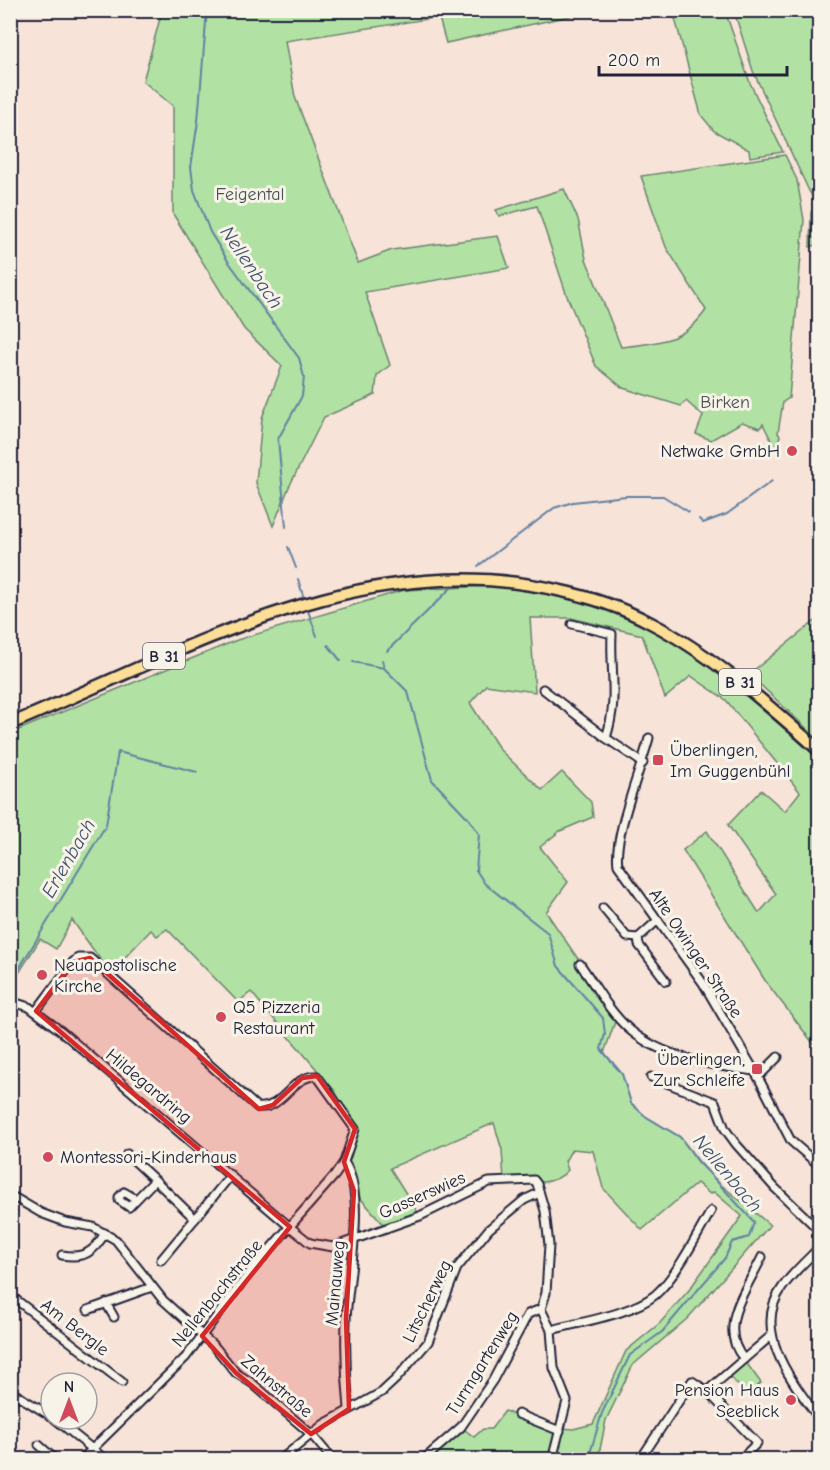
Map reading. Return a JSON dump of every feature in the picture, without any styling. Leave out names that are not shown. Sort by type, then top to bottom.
[{"type":"main road","name":"B 31","points":[[10,724],[159,657],[300,605],[385,585],[441,579],[499,580],[532,584],[609,604],[652,623],[727,672],[819,752]]},
{"type":"street","points":[[572,624],[612,634],[615,698],[606,738]]},
{"type":"street","points":[[543,689],[606,738],[643,763]]},
{"type":"street","name":"Alte Owinger Straße","points":[[649,738],[616,856],[618,865],[703,983],[757,1074],[791,1141],[819,1166]]},
{"type":"street","points":[[603,908],[627,937],[638,938],[658,920]]},
{"type":"street","points":[[638,938],[641,950],[666,981]]},
{"type":"street","name":"Nellenbachstraße","points":[[36,1011],[73,962],[78,958],[90,958],[111,973],[257,1107],[273,1105],[302,1078],[317,1076],[355,1129],[344,1162],[291,1227],[249,1273],[186,1357],[81,1460]]},
{"type":"street","points":[[580,964],[617,1016],[643,1040],[686,1058],[757,1074],[778,1056]]},
{"type":"street","name":"Hildegardring","points":[[10,1001],[21,1003],[36,1011],[310,1243],[320,1247]]},
{"type":"street","points":[[651,1077],[715,1102],[725,1130],[736,1144],[775,1188],[819,1231]]},
{"type":"street","points":[[128,1154],[195,1219]]},
{"type":"street","name":"Mainauweg","points":[[344,1162],[350,1170],[354,1191],[354,1241],[346,1319],[349,1409]]},
{"type":"street","points":[[161,1260],[231,1175]]},
{"type":"street","name":"Gasserswies","points":[[320,1247],[333,1247],[354,1241],[420,1216],[489,1182],[527,1179],[537,1184],[539,1193]]},
{"type":"street","points":[[136,1199],[155,1180]]},
{"type":"street","points":[[539,1193],[547,1221],[549,1245],[546,1293],[541,1309],[551,1330],[554,1368],[567,1401],[552,1460]]},
{"type":"street","name":"Litscherweg","points":[[279,1460],[311,1434],[349,1409],[382,1392],[406,1369],[428,1342],[458,1268],[489,1228],[524,1200],[539,1193]]},
{"type":"street","points":[[10,1195],[41,1213],[105,1233],[97,1247],[90,1253],[79,1257],[62,1254]]},
{"type":"street","points":[[551,1330],[639,1304],[656,1294],[684,1257],[711,1211]]},
{"type":"street","name":"Zahnstraße","points":[[105,1233],[125,1249],[152,1287],[215,1347],[236,1373],[252,1383],[311,1434],[333,1460]]},
{"type":"street","points":[[819,1247],[782,1287],[772,1311],[772,1335],[782,1366],[819,1420]]},
{"type":"street","points":[[744,1359],[732,1341],[732,1324],[762,1257]]},
{"type":"street","points":[[88,1310],[152,1287]]},
{"type":"street","name":"Am Bergle","points":[[10,1295],[122,1382]]},
{"type":"street","points":[[106,1303],[114,1317]]},
{"type":"street","name":"Turmgartenweg","points":[[423,1460],[461,1427],[493,1380],[528,1314],[541,1309]]},
{"type":"street","points":[[706,1391],[772,1335]]},
{"type":"street","points":[[640,1460],[692,1381],[706,1391],[757,1443],[744,1456],[747,1460]]},
{"type":"street","points":[[10,1390],[39,1408]]},
{"type":"street","points":[[518,1414],[560,1431]]},
{"type":"street","points":[[71,1431],[106,1460]]},
{"type":"street","points":[[39,1445],[56,1460]]},
{"type":"highlighted area","points":[[90,958],[259,1109],[273,1105],[302,1078],[317,1076],[355,1129],[344,1162],[354,1191],[346,1319],[349,1409],[311,1434],[236,1373],[202,1336],[290,1227],[36,1011],[73,962]]},
{"type":"green space","points":[[592,10],[593,11],[446,43],[437,11]]},
{"type":"green space","name":"Feigental","points":[[162,11],[432,11],[434,18],[285,41],[295,97],[358,263],[392,250],[498,236],[509,268],[365,292],[390,365],[377,376],[375,395],[324,417],[289,487],[273,526],[256,483],[262,418],[282,366],[244,329],[173,214],[173,106],[143,81]]},
{"type":"green space","points":[[673,11],[725,11],[750,83],[783,152],[750,157],[749,150],[714,131],[701,115]]},
{"type":"green space","points":[[734,11],[819,11],[819,198],[814,199],[809,191],[753,71]]},
{"type":"green space","name":"Birken","points":[[785,155],[797,180],[804,220],[789,398],[783,402],[778,433],[780,436],[775,448],[763,424],[760,428],[742,422],[711,440],[696,434],[703,416],[686,401],[681,406],[623,388],[596,366],[567,296],[537,206],[499,216],[496,210],[564,189],[578,219],[586,259],[621,347],[658,342],[689,329],[706,310],[666,247],[641,176]]},
{"type":"green space","points":[[819,204],[819,244],[810,247],[811,212]]},
{"type":"green space","points":[[492,586],[519,588],[573,599],[650,628],[714,666],[761,705],[819,760],[819,1051],[766,982],[683,850],[707,831],[759,913],[776,894],[728,825],[761,790],[785,811],[800,792],[726,700],[691,676],[665,698],[642,635],[571,618],[530,618],[535,692],[486,685],[470,703],[500,750],[542,790],[562,772],[591,802],[593,817],[560,831],[540,847],[568,882],[546,912],[617,1016],[604,1053],[622,1074],[631,1103],[645,1116],[680,1137],[698,1162],[720,1184],[770,1225],[688,1318],[633,1365],[606,1420],[598,1459],[554,1459],[563,1428],[573,1429],[593,1424],[626,1351],[660,1323],[689,1290],[742,1216],[714,1192],[710,1194],[697,1183],[642,1230],[603,1188],[593,1151],[572,1149],[565,1161],[568,1170],[562,1176],[547,1182],[504,1180],[502,1150],[494,1123],[390,1168],[420,1216],[387,1228],[354,1191],[344,1162],[355,1129],[335,1091],[251,992],[238,1002],[167,929],[157,936],[151,930],[110,973],[72,920],[56,949],[40,939],[19,973],[11,973],[11,733],[237,640],[404,590]]},
{"type":"green space","points":[[819,618],[819,740],[749,674]]},
{"type":"green space","points":[[745,1361],[761,1383],[748,1395],[729,1376]]},
{"type":"green space","points":[[505,1411],[556,1434],[548,1459],[430,1460],[465,1430],[474,1437],[483,1429],[491,1429]]},
{"type":"waterway","name":"Nellenbach","points":[[207,10],[198,121],[191,167],[194,190],[210,232],[228,261],[299,358],[304,377],[302,396],[278,439],[286,527]]},
{"type":"waterway","points":[[699,519],[703,523],[727,514],[772,481]]},
{"type":"waterway","points":[[478,566],[554,508],[573,502],[626,496],[663,496],[689,512]]},
{"type":"waterway","name":"Nellenbach","points":[[288,547],[296,568]]},
{"type":"waterway","name":"Nellenbach","points":[[298,579],[305,602]]},
{"type":"waterway","points":[[387,651],[454,585]]},
{"type":"waterway","name":"Nellenbach","points":[[307,608],[317,636]]},
{"type":"waterway","name":"Nellenbach","points":[[328,645],[341,661]]},
{"type":"waterway","name":"Nellenbach","points":[[382,660],[384,668]]},
{"type":"waterway","name":"Nellenbach","points":[[353,662],[384,668],[408,692],[432,780],[468,818],[479,834],[476,870],[485,884],[548,933],[558,966],[603,1018],[605,1034],[601,1049],[622,1074],[631,1103],[645,1116],[680,1137],[699,1162],[754,1222],[749,1237],[732,1242],[725,1258],[662,1332],[630,1355],[602,1413],[588,1460]]},
{"type":"waterway","name":"Erlenbach","points":[[10,972],[17,972],[106,825],[118,752],[197,772]]},
{"type":"place","name":"Netwake GmbH","points":[[792,451]]},
{"type":"place","name":"Überlingen, Im Guggenbühl","points":[[658,760]]},
{"type":"place","name":"Neuapostolische Kirche","points":[[42,975]]},
{"type":"place","name":"Q5 Pizzeria Restaurant","points":[[221,1017]]},
{"type":"place","name":"Überlingen, Zur Schleife","points":[[757,1069]]},
{"type":"place","name":"Montessori-Kinderhaus","points":[[48,1157]]},
{"type":"place","name":"Pension Haus Seeblick","points":[[791,1400]]}]
